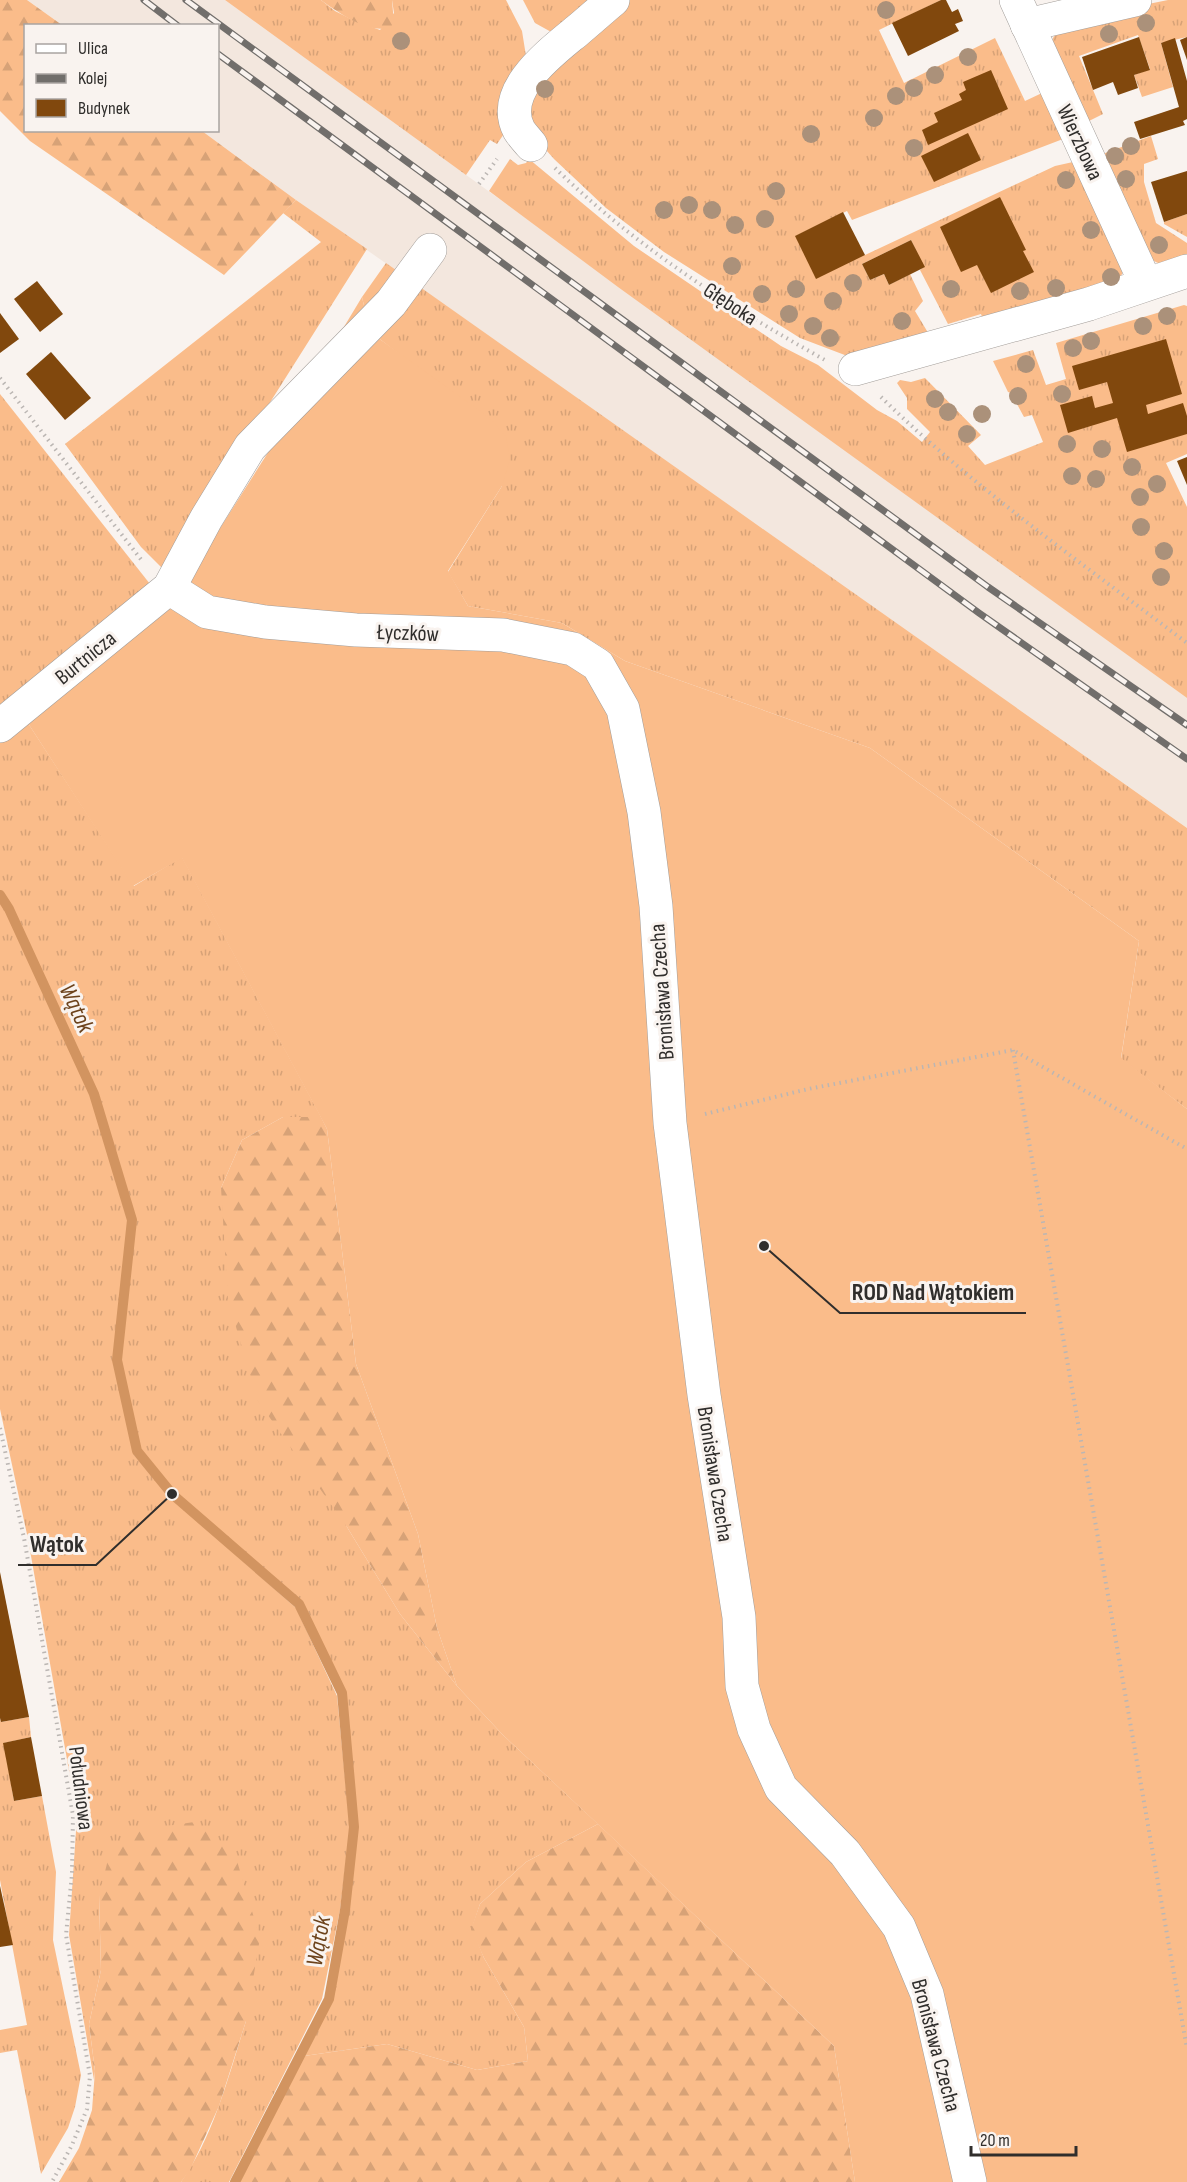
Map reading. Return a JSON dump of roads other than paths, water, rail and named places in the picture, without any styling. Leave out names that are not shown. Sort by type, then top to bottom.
[{"type":"street","points":[[531,145],[519,129],[516,115],[517,100],[524,82],[538,63],[613,0]]},
{"type":"street","points":[[1022,13],[1135,0]]},
{"type":"street","name":"Wierzbowa","points":[[1022,13],[1146,284]]},
{"type":"street","points":[[169,588],[206,519],[250,447],[391,303],[430,250]]},
{"type":"street","points":[[855,369],[1089,303],[1187,271]]},
{"type":"street","name":"Łyczków","points":[[169,588],[207,612],[265,622],[356,630],[503,634],[573,649],[598,665],[623,709]]},
{"type":"street","name":"Burtnicza","points":[[0,726],[169,588]]},
{"type":"street","name":"Bronisława Czecha","points":[[623,709],[644,812],[656,906],[670,1123],[704,1395],[738,1617],[742,1686],[754,1729],[781,1788],[844,1853],[899,1927],[927,1994],[970,2182]]},
{"type":"waterway","name":"Wątok","points":[[0,895],[9,909],[94,1094],[132,1220],[117,1360],[137,1451],[172,1494],[299,1604],[342,1693],[354,1827],[345,1910],[329,1999],[235,2182]]},
{"type":"railway","points":[[144,0],[175,24]]},
{"type":"railway","points":[[186,0],[219,24]]},
{"type":"railway","points":[[219,24],[988,587],[1187,725]]},
{"type":"railway","points":[[219,55],[979,613],[1187,759]]},
{"type":"place","name":"ROD Nad Wątokiem","points":[[764,1246]]},
{"type":"place","name":"Wątok","points":[[172,1494]]}]
